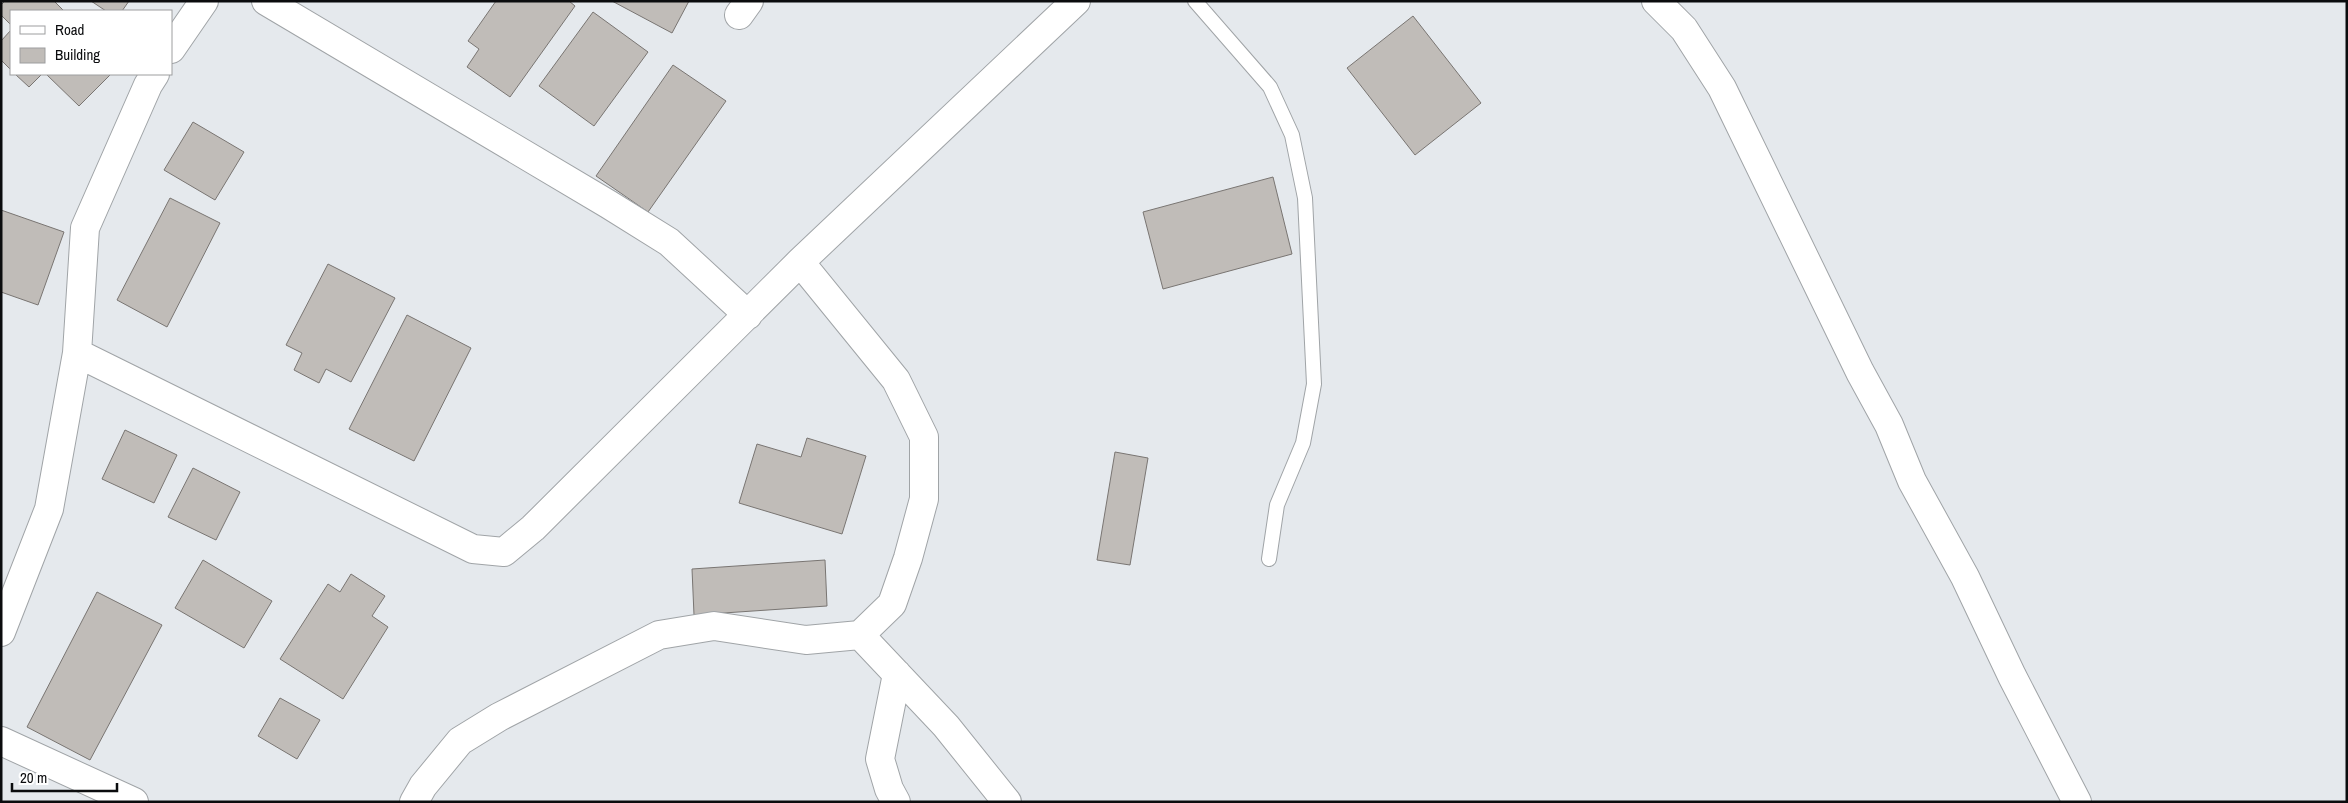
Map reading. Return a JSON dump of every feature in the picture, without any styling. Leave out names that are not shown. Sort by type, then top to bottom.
[{"type":"street","points":[[172,48],[204,1]]},
{"type":"street","points":[[266,1],[599,198],[669,242],[748,315]]},
{"type":"street","points":[[77,352],[472,550],[504,552],[533,528],[800,262],[1076,1]]},
{"type":"street","points":[[1656,1],[1684,29],[1722,88],[1860,372],[1889,425],[1912,481],[1965,577],[2012,676],[2077,802]]},
{"type":"street","points":[[1,632],[49,509],[77,352],[85,228],[148,84],[154,75]]},
{"type":"street","points":[[414,802],[424,786],[460,740],[499,717],[659,636],[714,626],[806,640],[860,635],[892,604],[908,558],[924,499],[924,437],[896,380],[800,262]]},
{"type":"street","points":[[860,635],[946,726],[1008,802]]},
{"type":"street","points":[[896,802],[888,789],[880,759],[897,674]]},
{"type":"street","points":[[1,741],[134,802]]},
{"type":"lane","points":[[1195,1],[1270,86],[1292,135],[1305,198],[1314,384],[1303,443],[1277,505],[1269,559]]},
{"type":"building","points":[[5,1],[54,1],[63,10],[10,10],[10,24],[1,15],[1,5]]},
{"type":"building","points":[[91,1],[129,1],[123,10],[104,10]]},
{"type":"building","points":[[496,1],[569,1],[575,6],[510,97],[467,67],[479,49],[468,41]]},
{"type":"building","points":[[612,1],[689,1],[672,33]]},
{"type":"building","points":[[593,12],[648,52],[594,126],[539,86]]},
{"type":"building","points":[[1413,16],[1481,103],[1415,155],[1347,68]]},
{"type":"building","points":[[10,31],[10,69],[1,60],[1,41]]},
{"type":"building","points":[[673,65],[726,101],[648,212],[596,176]]},
{"type":"building","points":[[16,75],[41,75],[29,87]]},
{"type":"building","points":[[47,75],[110,75],[79,106]]},
{"type":"building","points":[[193,122],[244,152],[215,200],[164,170]]},
{"type":"building","points":[[1273,177],[1292,254],[1163,289],[1143,212]]},
{"type":"building","points":[[170,198],[220,223],[167,327],[117,300]]},
{"type":"building","points":[[1,210],[64,232],[38,305],[1,292]]},
{"type":"building","points":[[328,264],[395,298],[351,382],[326,369],[319,383],[294,370],[302,353],[286,345]]},
{"type":"building","points":[[407,315],[471,348],[414,461],[349,429]]},
{"type":"building","points":[[125,430],[177,455],[154,503],[102,479]]},
{"type":"building","points":[[807,438],[866,456],[842,534],[739,503],[757,444],[801,457]]},
{"type":"building","points":[[1115,452],[1148,458],[1130,565],[1097,560]]},
{"type":"building","points":[[193,468],[240,492],[216,540],[168,517]]},
{"type":"building","points":[[203,560],[272,601],[244,648],[175,608]]},
{"type":"building","points":[[825,560],[827,606],[694,615],[692,569]]},
{"type":"building","points":[[351,574],[385,596],[372,616],[388,627],[343,699],[280,659],[328,584],[340,592]]},
{"type":"building","points":[[97,592],[162,625],[90,760],[27,727]]},
{"type":"building","points":[[280,698],[320,720],[297,759],[258,736]]}]
